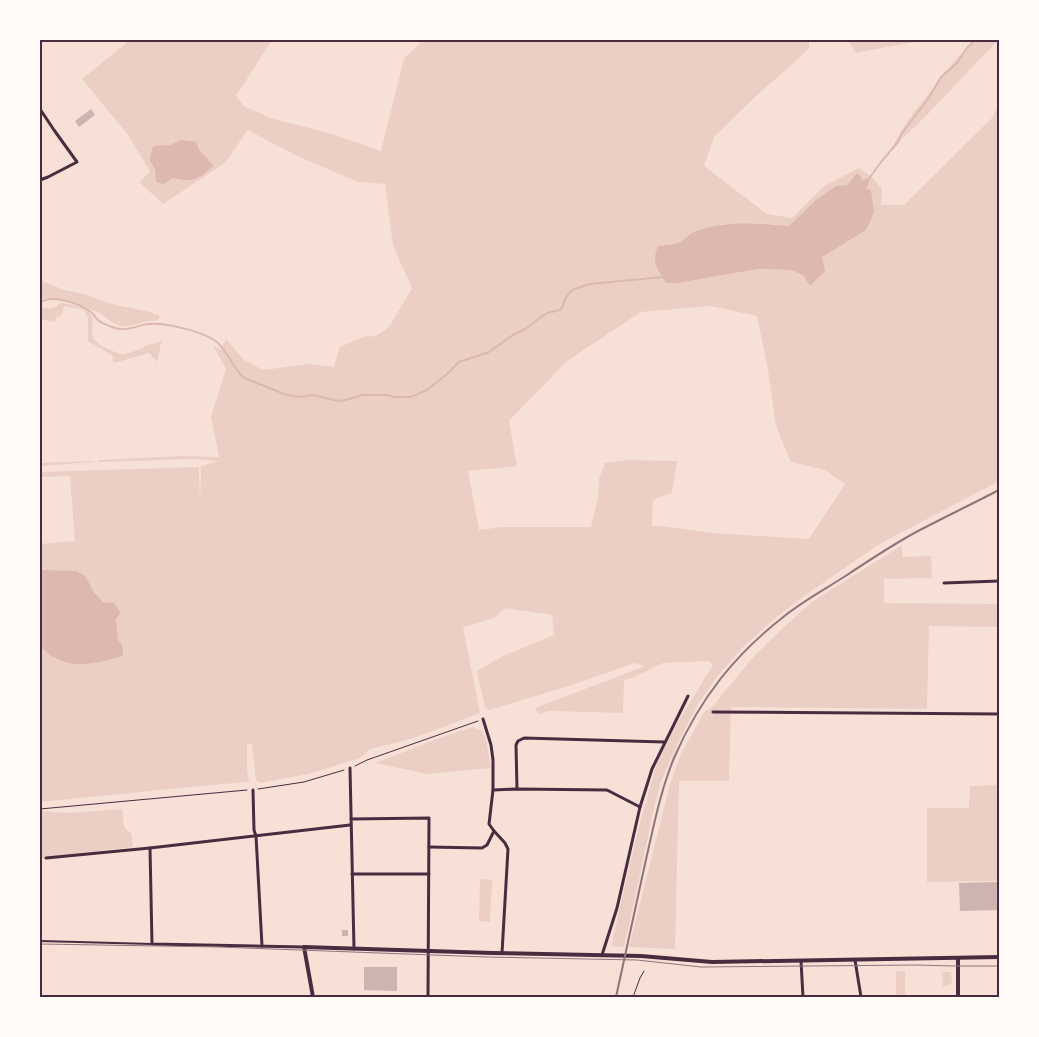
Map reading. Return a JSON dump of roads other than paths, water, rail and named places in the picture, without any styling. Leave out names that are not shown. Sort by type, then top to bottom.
[{"type":"street","points":[[40,108],[77,162],[40,180]]},
{"type":"street","points":[[944,583],[999,581]]},
{"type":"street","points":[[602,955],[617,908],[640,807],[652,770],[688,696]]},
{"type":"street","points":[[713,712],[999,714]]},
{"type":"street","points":[[483,719],[491,744],[493,760],[493,790],[489,824],[508,849],[502,954]]},
{"type":"street","points":[[517,789],[516,745],[518,740],[524,738],[664,742]]},
{"type":"street","points":[[350,768],[354,949]]},
{"type":"street","points":[[253,790],[262,946]]},
{"type":"street","points":[[493,790],[607,790],[640,807]]},
{"type":"street","points":[[350,819],[429,818],[428,997]]},
{"type":"street","points":[[46,858],[350,825]]},
{"type":"street","points":[[429,847],[482,848],[487,845],[494,831]]},
{"type":"street","points":[[150,848],[152,944]]},
{"type":"street","points":[[352,874],[429,874]]},
{"type":"street","points":[[40,941],[502,954],[611,955],[712,962],[999,957]]},
{"type":"street","points":[[304,947],[313,997]]},
{"type":"street","points":[[958,958],[958,997]]},
{"type":"street","points":[[855,960],[861,997]]},
{"type":"street","points":[[801,961],[803,997]]},
{"type":"waterway","points":[[868,180],[898,142],[902,133],[928,99],[941,77],[957,63],[966,49],[975,40]]},
{"type":"waterway","points":[[40,302],[48,299],[72,302],[87,309],[102,323],[119,329],[156,324],[174,326],[195,332],[218,343],[244,378],[287,395],[300,397],[313,395],[338,401],[363,395],[411,397],[427,390],[459,362],[489,352],[547,313],[560,310],[565,299],[574,289],[590,284],[663,277]]},
{"type":"tram line","points":[[40,944],[218,947],[487,957],[637,960],[701,967],[999,966]]},
{"type":"railway","points":[[616,997],[654,824],[665,784],[684,736],[707,697],[721,678],[735,661],[768,629],[801,604],[908,536],[999,490]]}]
